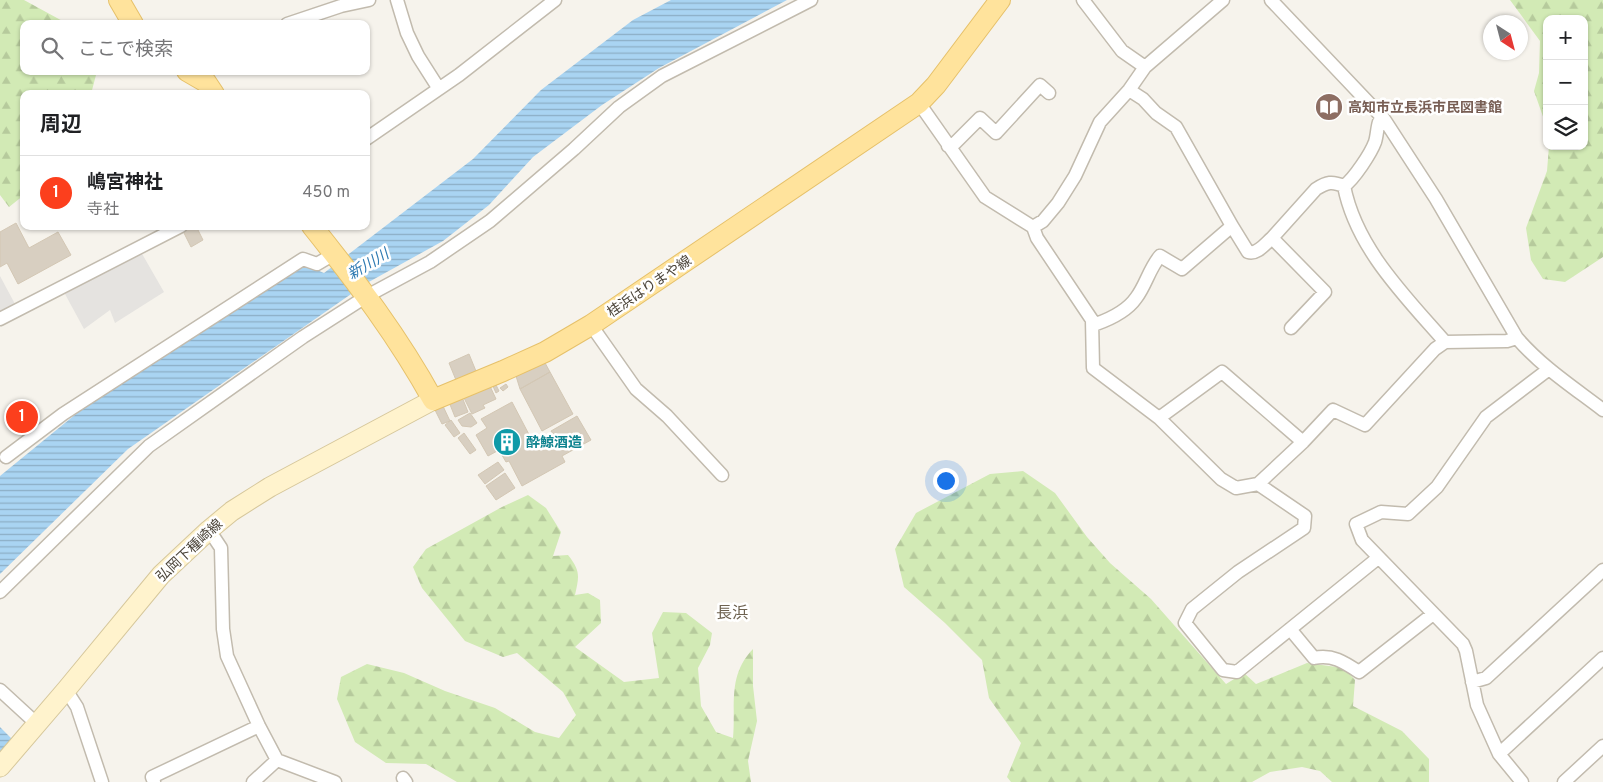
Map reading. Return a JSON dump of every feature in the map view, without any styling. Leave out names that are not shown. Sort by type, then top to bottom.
[{"type":"main road","points":[[119,0],[131,20]]},
{"type":"main road","name":"桂浜はりまや線","points":[[433,400],[544,352],[591,325],[919,103],[936,85],[1000,0]]},
{"type":"main road","points":[[194,75],[206,82],[211,90]]},
{"type":"main road","points":[[315,230],[365,294],[422,380],[433,400]]},
{"type":"main road","name":"弘岡下種崎線","points":[[0,766],[161,576],[209,530],[232,511],[270,487],[433,400]]},
{"type":"street","points":[[299,20],[341,6],[369,0]]},
{"type":"street","points":[[397,0],[407,33],[418,56],[439,89]]},
{"type":"street","points":[[370,136],[459,75],[555,0]]},
{"type":"street","points":[[0,592],[149,446],[365,294],[430,262],[490,221],[620,107],[662,76],[811,0]]},
{"type":"street","points":[[1082,0],[1122,51],[1145,67]]},
{"type":"street","points":[[919,103],[985,197],[1028,226],[1033,227],[1043,222],[1058,203],[1075,176],[1100,122],[1129,90],[1145,67],[1223,0]]},
{"type":"street","points":[[1271,0],[1384,119],[1436,199],[1517,338],[1530,354],[1603,410]]},
{"type":"street","points":[[948,146],[955,143],[980,118],[996,133],[1040,85],[1049,93]]},
{"type":"street","points":[[1129,90],[1143,99],[1156,113],[1176,127],[1248,252],[1257,252],[1316,189],[1326,183],[1333,182],[1344,186]]},
{"type":"street","points":[[1344,186],[1352,181],[1371,150],[1376,141],[1379,122],[1384,119]]},
{"type":"street","points":[[1344,186],[1346,196],[1364,241],[1398,288],[1445,342]]},
{"type":"street","points":[[1033,227],[1037,238],[1096,324],[1129,306],[1137,298],[1154,263],[1160,256],[1182,269],[1232,226]]},
{"type":"street","points":[[0,319],[173,230]]},
{"type":"street","points":[[1272,238],[1325,292],[1291,328]]},
{"type":"street","points":[[6,458],[63,414],[303,259],[317,264],[337,257]]},
{"type":"street","points":[[1092,320],[1093,368],[1159,418],[1221,479],[1236,488],[1258,484],[1303,442],[1333,410],[1365,424],[1435,349],[1445,342],[1507,341],[1517,338]]},
{"type":"street","points":[[591,325],[636,389],[667,416],[722,475]]},
{"type":"street","points":[[1522,782],[1499,754],[1477,705],[1463,644],[1378,558],[1362,540],[1356,524],[1381,512],[1408,514],[1437,487],[1486,417],[1549,369]]},
{"type":"street","points":[[1159,418],[1222,372],[1303,442]]},
{"type":"street","points":[[1258,484],[1305,516],[1304,528],[1238,572],[1192,609],[1185,623],[1223,670],[1238,672],[1378,558]]},
{"type":"street","points":[[209,530],[221,548],[223,629],[227,656],[259,726],[277,760],[334,782]]},
{"type":"street","points":[[1472,682],[1486,678],[1603,570]]},
{"type":"street","points":[[1290,629],[1314,658],[1323,656],[1340,660],[1359,672],[1433,614]]},
{"type":"street","points":[[1499,754],[1603,658]]},
{"type":"street","points":[[0,690],[37,724]]},
{"type":"street","points":[[66,690],[77,707],[102,782]]},
{"type":"street","points":[[154,782],[152,777],[259,726]]},
{"type":"street","points":[[1564,782],[1603,746]]},
{"type":"street","points":[[253,782],[277,760]]},
{"type":"green space","points":[[0,0],[24,0],[61,20],[20,20],[20,75],[96,75],[92,90],[20,90],[20,198],[9,207],[0,195]]},
{"type":"green space","points":[[1510,0],[1603,0],[1603,257],[1565,282],[1543,279],[1531,260],[1526,228],[1547,171],[1549,150],[1588,150],[1588,15],[1543,15],[1543,117],[1534,91],[1539,73],[1540,41],[1528,25],[1528,15],[1521,15]]},
{"type":"green space","points":[[1023,471],[1055,493],[1087,537],[1110,563],[1151,599],[1226,684],[1244,673],[1256,684],[1307,663],[1344,668],[1355,680],[1353,706],[1402,731],[1429,759],[1429,782],[1332,782],[1320,771],[1302,767],[1270,772],[1252,782],[1011,782],[1007,777],[1021,743],[989,698],[982,660],[945,623],[904,587],[895,549],[916,513],[990,474]]},
{"type":"green space","points":[[528,495],[546,508],[561,532],[553,556],[568,555],[575,565],[578,579],[575,595],[588,593],[600,600],[601,623],[575,647],[624,682],[659,678],[652,633],[663,612],[686,613],[712,633],[710,645],[698,668],[701,706],[716,732],[733,738],[736,680],[745,659],[753,649],[753,686],[757,721],[748,761],[751,782],[457,782],[426,764],[386,763],[355,742],[337,699],[341,677],[367,664],[404,673],[445,691],[495,708],[535,732],[559,738],[576,715],[563,692],[517,653],[503,657],[465,641],[422,588],[413,567],[426,549],[502,507]]},
{"type":"shaded area","points":[[141,252],[164,292],[115,323],[110,310],[84,329],[65,294]]},
{"type":"shaded area","points":[[0,276],[15,304],[0,313]]},
{"type":"water","name":"新川川","points":[[671,0],[787,0],[659,68],[602,105],[533,157],[489,205],[443,241],[367,283],[128,449],[0,574],[0,476],[87,405],[305,265],[324,273],[473,159],[541,90],[633,20]]},
{"type":"water","points":[[0,727],[12,739],[0,753]]},
{"type":"building","points":[[16,223],[29,248],[58,232],[71,255],[18,284],[7,263],[0,267],[0,232]]},
{"type":"building","points":[[198,230],[203,240],[191,247],[183,231]]},
{"type":"building","points":[[469,354],[478,376],[458,385],[449,363]]},
{"type":"building","points":[[544,361],[550,372],[520,389],[516,376]]},
{"type":"building","name":"酔鯨酒造","points":[[550,372],[573,414],[542,431],[520,389]]},
{"type":"building","points":[[501,383],[496,385],[499,391],[496,393],[492,384]]},
{"type":"building","points":[[489,384],[496,399],[483,405],[485,408],[472,414],[463,396]]},
{"type":"building","points":[[506,384],[508,387],[503,391],[500,388]]},
{"type":"building","points":[[462,397],[468,412],[455,417],[449,402]]},
{"type":"building","name":"酔鯨酒造","points":[[512,402],[534,444],[553,434],[551,431],[577,416],[591,440],[562,456],[565,462],[522,486],[509,461],[506,462],[499,450],[488,456],[476,435],[487,428],[481,419]]},
{"type":"building","points":[[442,404],[450,421],[442,424],[434,408]]},
{"type":"building","points":[[26,409],[31,417],[18,425],[13,416]]},
{"type":"building","points":[[470,413],[477,423],[471,427],[462,426],[458,420]]},
{"type":"building","points":[[451,420],[460,433],[454,437],[445,425]]},
{"type":"building","points":[[464,433],[476,450],[470,454],[458,438]]},
{"type":"building","points":[[498,462],[504,470],[485,484],[478,475]]},
{"type":"building","points":[[505,473],[515,488],[496,500],[486,486]]},
{"type":"place","name":"高知市立長浜市民図書館","points":[[1329,107]]},
{"type":"place","name":"嶋宮神社","points":[[22,417]]},
{"type":"place","name":"酔鯨酒造","points":[[507,442]]},
{"type":"district","name":"長浜","points":[[732,612]]}]
